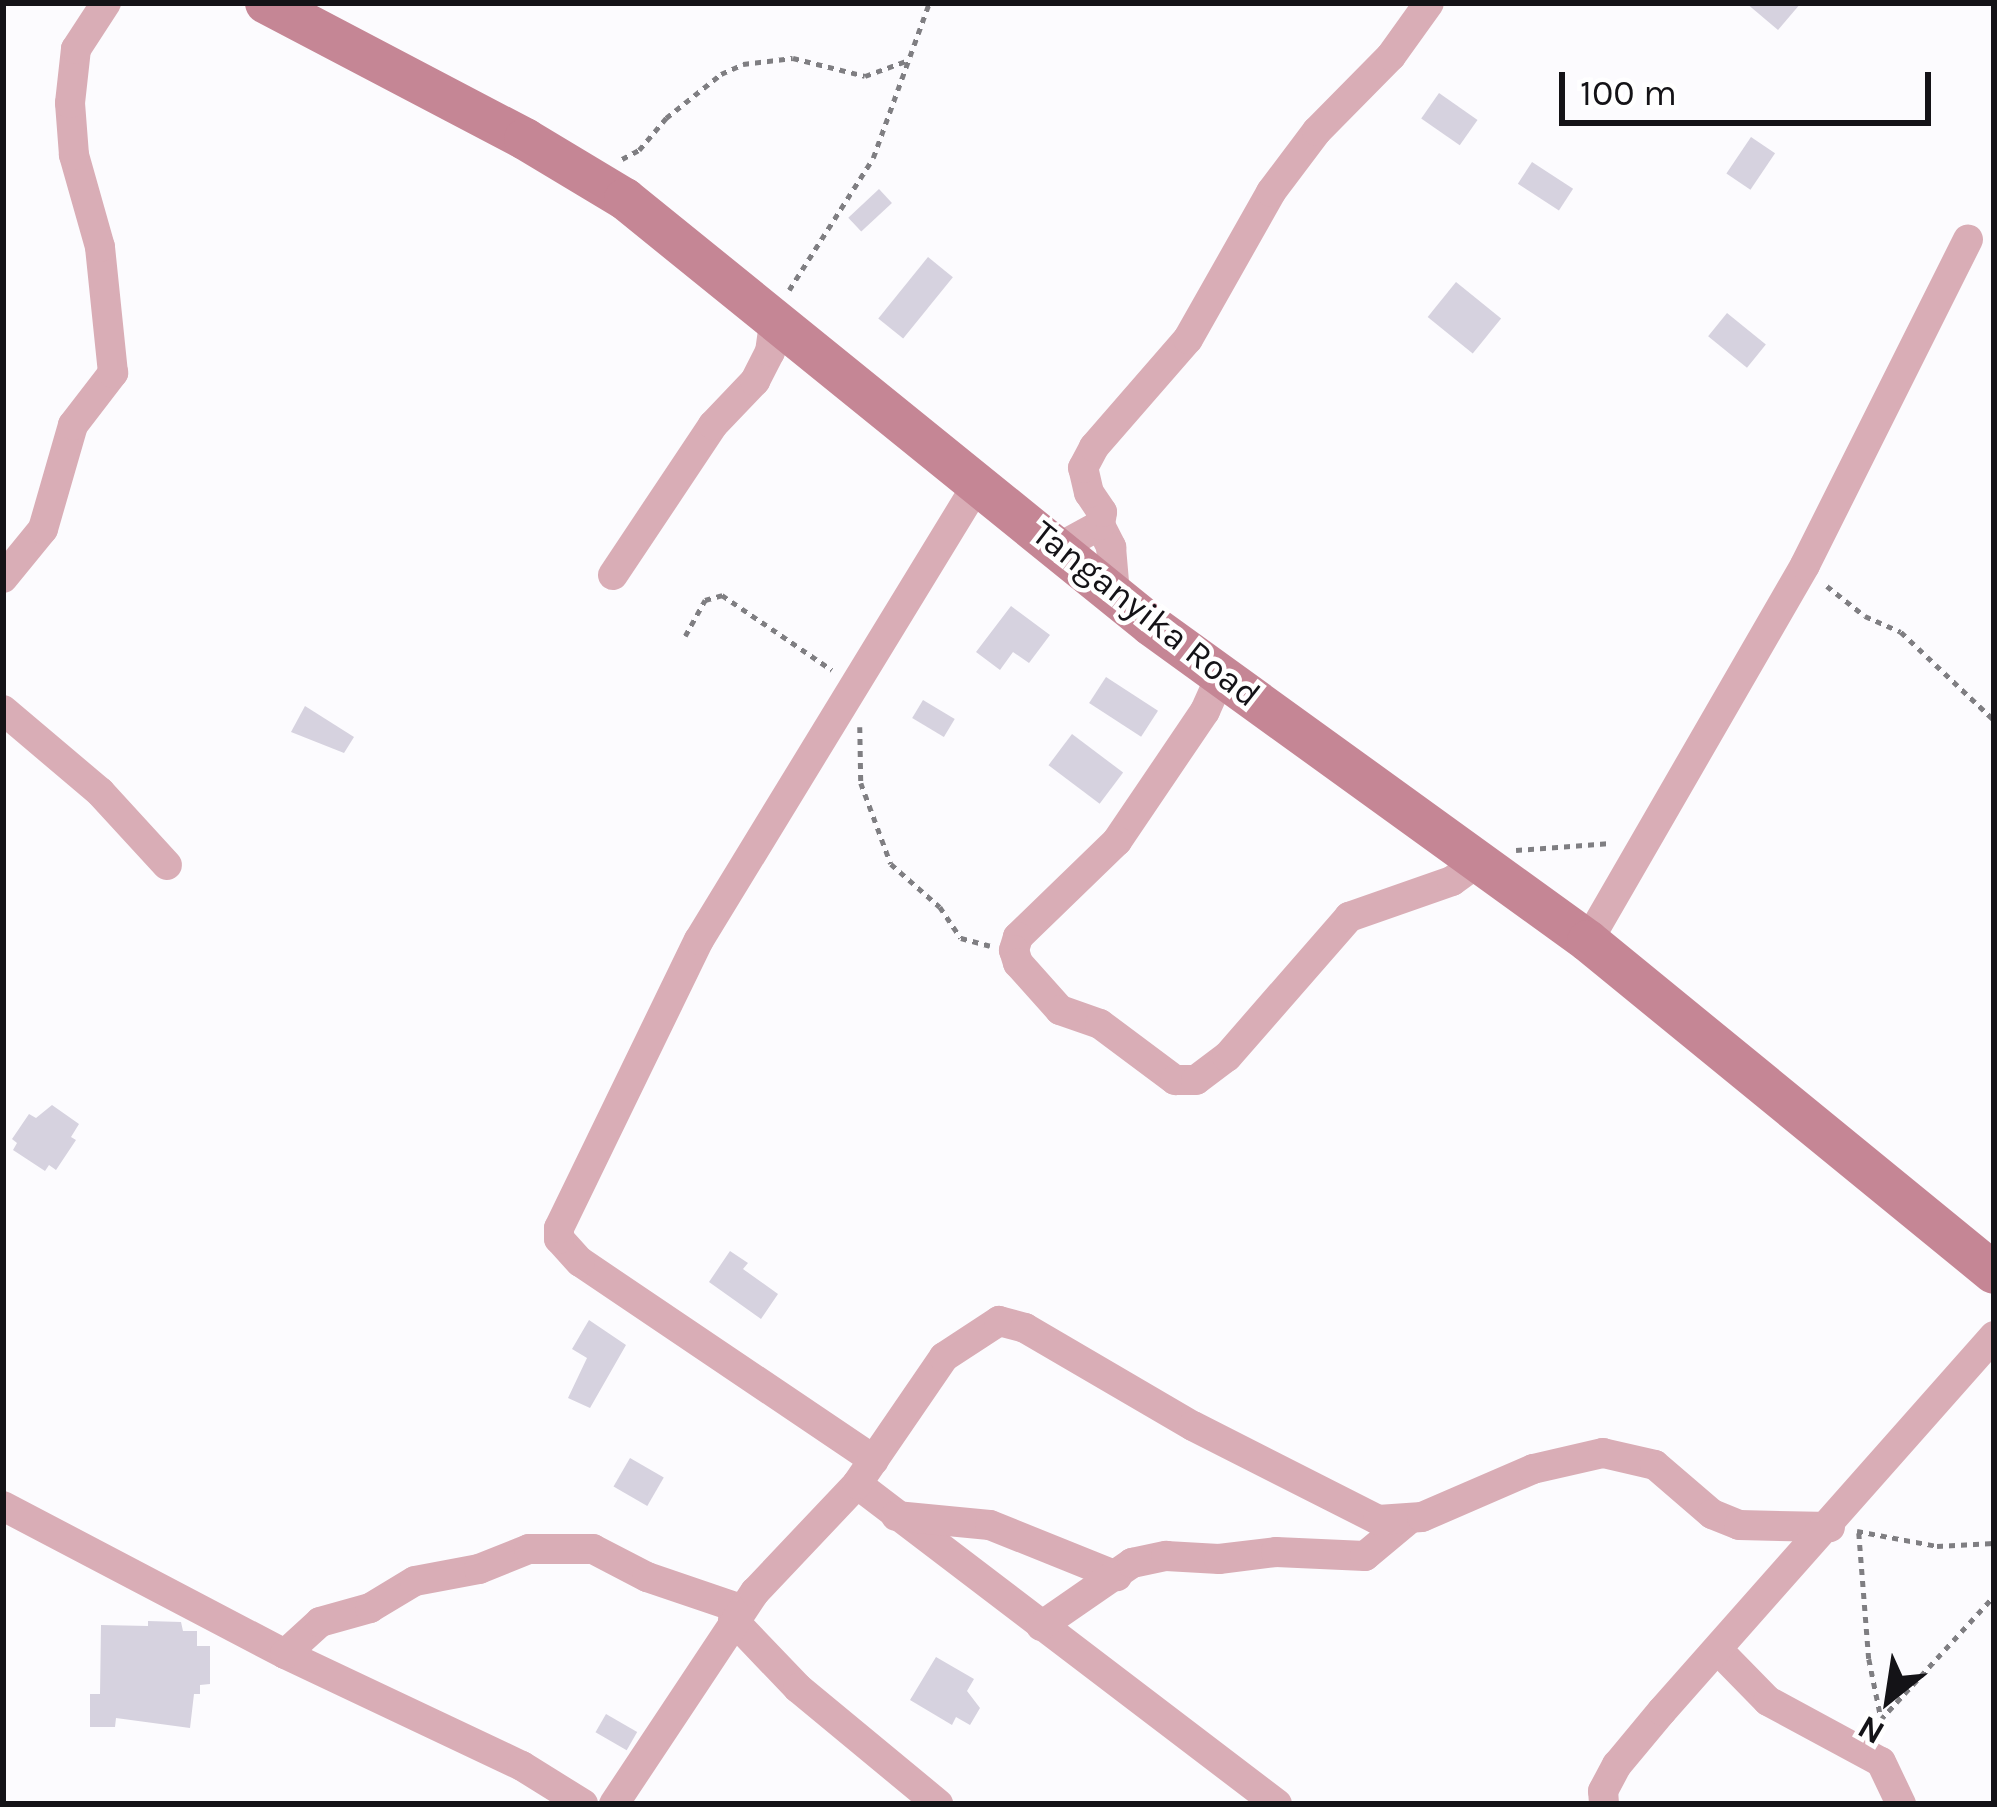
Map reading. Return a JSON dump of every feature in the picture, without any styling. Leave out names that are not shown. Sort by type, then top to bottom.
[{"type":"street","points":[[3,578],[43,529],[73,425],[112,373],[102,260],[74,155],[70,103],[81,38],[106,3]]},
{"type":"street","name":"Tanganyika Road","points":[[266,3],[625,199],[1115,594],[1588,941],[1994,1273]]},
{"type":"street","points":[[1115,594],[1112,547],[1100,525],[1102,512],[1089,493],[1083,468],[1094,447],[1188,339],[1214,299],[1229,257],[1282,176],[1317,131],[1391,56],[1429,3]]},
{"type":"street","points":[[1588,941],[1805,566],[1968,240]]},
{"type":"street","points":[[613,575],[713,425],[755,381],[770,352],[775,317]]},
{"type":"street","points":[[977,484],[699,940],[559,1228],[560,1239],[580,1262],[866,1472],[896,1516],[1277,1804]]},
{"type":"street","points":[[1060,547],[1100,525]]},
{"type":"street","points":[[1222,673],[1205,711],[1117,841],[1033,921],[1014,950],[1041,994],[1060,1010],[1100,1024],[1187,1083],[1227,1057],[1349,917],[1452,881],[1481,860]]},
{"type":"street","points":[[3,710],[100,792],[167,865]]},
{"type":"street","points":[[614,1804],[737,1615],[866,1472],[944,1357],[973,1334],[1006,1321],[1299,1482],[1378,1520],[1407,1521]]},
{"type":"street","points":[[1604,1804],[1603,1791],[1617,1765],[1719,1651],[1844,1530],[1994,1336]]},
{"type":"street","points":[[1041,1626],[1132,1563],[1166,1556],[1219,1559],[1306,1551],[1365,1556],[1407,1521],[1533,1468],[1603,1453],[1654,1465],[1712,1514],[1739,1525],[1844,1530]]},
{"type":"street","points":[[3,1506],[285,1654],[494,1752],[583,1804]]},
{"type":"street","points":[[896,1516],[990,1525],[1117,1576]]},
{"type":"street","points":[[285,1654],[320,1622],[370,1608],[415,1581],[478,1569],[529,1549],[593,1549],[737,1615],[785,1676],[938,1804]]},
{"type":"street","points":[[1719,1651],[1768,1701],[1881,1762],[1901,1804]]},
{"type":"path","points":[[775,317],[812,250],[860,184],[929,3]]},
{"type":"path","points":[[576,170],[639,150],[666,118],[743,64],[794,58],[865,76],[906,61]]},
{"type":"path","points":[[1805,566],[1865,616],[1904,634],[1994,720]]},
{"type":"path","points":[[685,636],[705,600],[722,596],[855,682],[861,783],[891,864],[940,907],[962,938],[1014,950]]},
{"type":"path","points":[[1481,860],[1533,845],[1647,841]]},
{"type":"path","points":[[1881,1718],[1844,1530],[1937,1546],[1994,1543]]},
{"type":"path","points":[[1858,1747],[1994,1596]]},
{"type":"building","points":[[1746,3],[1801,3],[1778,30]]},
{"type":"building","points":[[1439,93],[1478,120],[1460,145],[1421,118]]},
{"type":"building","points":[[1751,137],[1775,153],[1750,190],[1726,173]]},
{"type":"building","points":[[1532,162],[1573,189],[1559,210],[1518,184]]},
{"type":"building","points":[[879,189],[892,203],[861,232],[848,218]]},
{"type":"building","points":[[928,257],[953,277],[903,339],[878,318]]},
{"type":"building","points":[[1456,282],[1501,319],[1473,353],[1428,317]]},
{"type":"building","points":[[1727,313],[1766,344],[1747,368],[1708,336]]},
{"type":"building","points":[[1011,606],[1050,635],[1029,663],[1013,652],[1000,670],[976,652]]},
{"type":"building","points":[[1106,677],[1158,711],[1141,737],[1089,703]]},
{"type":"building","points":[[923,700],[955,719],[944,737],[912,718]]},
{"type":"building","points":[[305,706],[354,737],[344,753],[291,732]]},
{"type":"building","points":[[1072,734],[1123,773],[1100,804],[1049,765]]},
{"type":"building","points":[[52,1105],[79,1124],[71,1137],[76,1140],[56,1170],[49,1165],[45,1171],[13,1150],[17,1143],[12,1139],[29,1114],[36,1118]]},
{"type":"building","points":[[730,1251],[748,1263],[743,1269],[778,1294],[761,1319],[709,1282]]},
{"type":"building","points":[[589,1320],[626,1345],[590,1408],[568,1398],[587,1358],[572,1349]]},
{"type":"building","points":[[630,1458],[664,1478],[647,1506],[614,1487]]},
{"type":"building","points":[[148,1621],[181,1622],[183,1631],[197,1631],[197,1646],[210,1646],[210,1684],[200,1685],[200,1694],[194,1694],[190,1728],[116,1718],[115,1727],[90,1727],[90,1694],[100,1694],[101,1625],[148,1626]]},
{"type":"building","points":[[936,1657],[974,1679],[967,1691],[980,1708],[970,1725],[956,1717],[952,1725],[910,1700]]},
{"type":"building","points":[[606,1714],[637,1732],[627,1750],[596,1732]]}]
